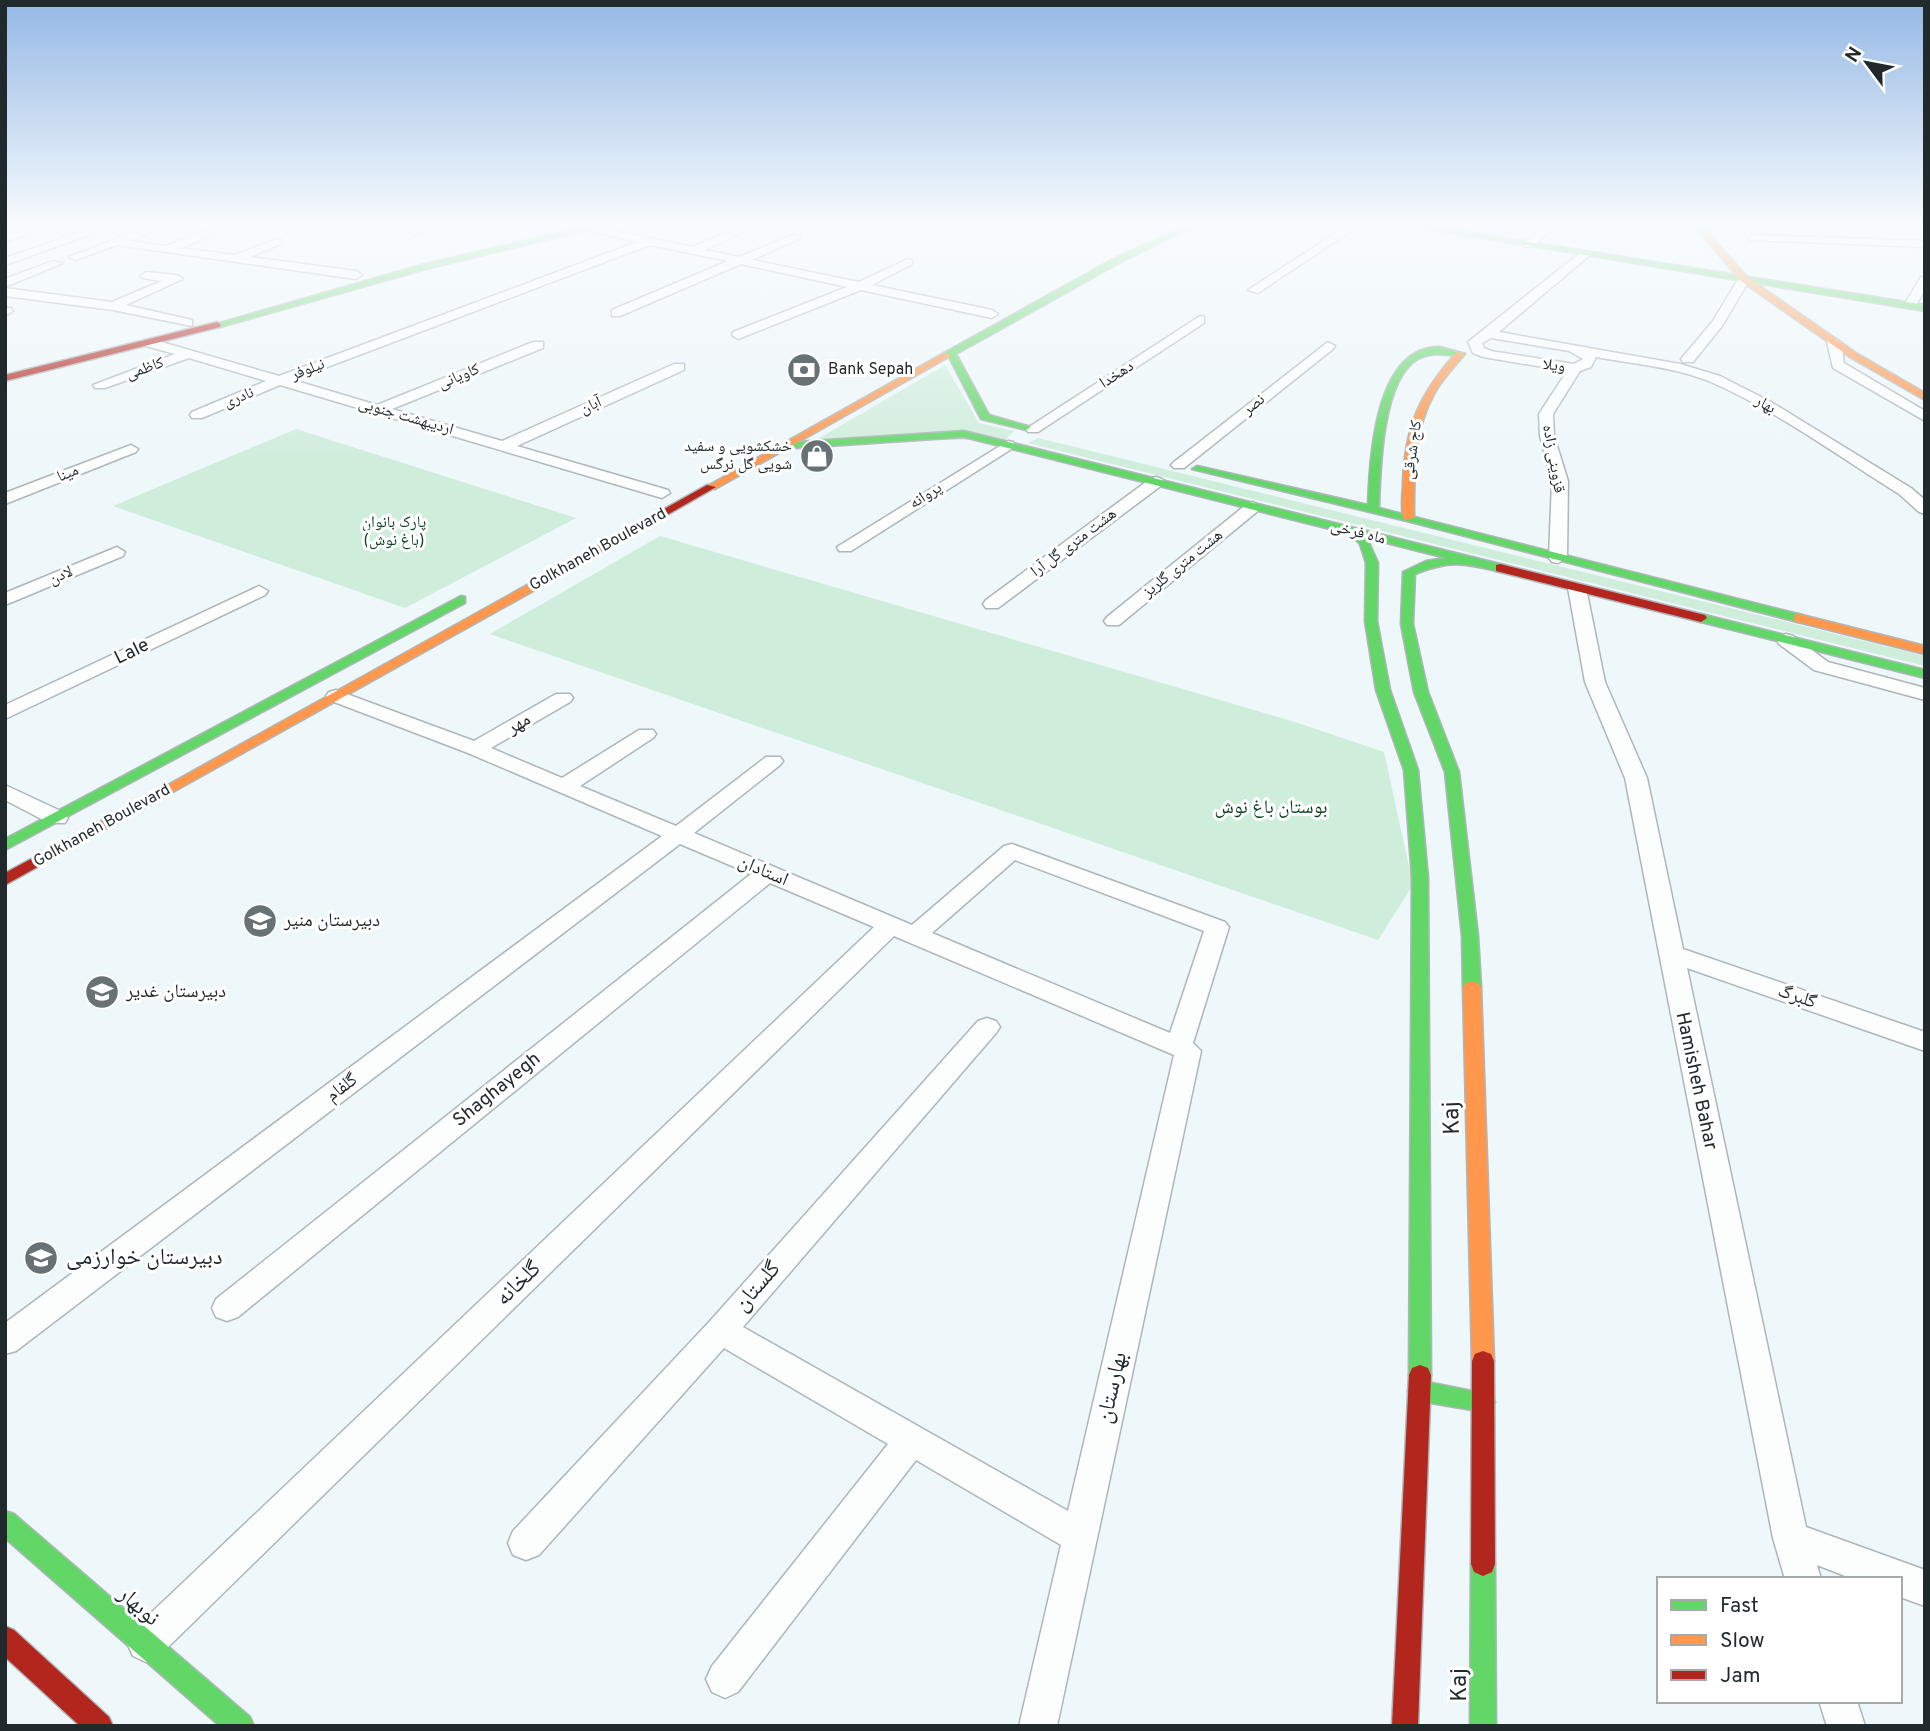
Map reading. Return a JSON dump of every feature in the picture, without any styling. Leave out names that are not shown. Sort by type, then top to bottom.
[{"type":"main road","points":[[5,369],[248,306]]},
{"type":"main road","points":[[5,378],[283,306]]},
{"type":"main road","points":[[846,393],[1007,306]]},
{"type":"main road","name":"Golkhaneh Boulevard","points":[[5,880],[1036,306]]},
{"type":"main road","points":[[1782,306],[1834,342],[1925,397]]},
{"type":"main road","points":[[1803,306],[1856,344],[1925,382]]},
{"type":"main road","name":"کاج شرقی","points":[[1373,510],[1379,424],[1392,390],[1422,353],[1438,350],[1460,354],[1442,371],[1422,400],[1413,431],[1408,519]]},
{"type":"main road","points":[[951,353],[985,417],[1059,436]]},
{"type":"main road","points":[[1008,445],[1033,429]]},
{"type":"main road","name":"ماه فرخی","points":[[787,445],[964,434],[1925,674]]},
{"type":"main road","name":"ماه فرخی","points":[[1172,463],[1373,510],[1925,650]]},
{"type":"main road","name":"Golkhaneh Boulevard","points":[[637,506],[668,489]]},
{"type":"main road","points":[[1354,532],[1390,565],[1430,564],[1461,559]]},
{"type":"main road","name":"Kaj","points":[[1390,565],[1371,621],[1383,690],[1411,770],[1420,878],[1428,930],[1419,1391],[1405,1726]]},
{"type":"main road","name":"Kaj","points":[[1390,565],[1407,624],[1421,692],[1452,772],[1464,935],[1484,1402],[1483,1726]]},
{"type":"main road","name":"Golkhaneh Boulevard","points":[[5,845],[480,590]]},
{"type":"main road","points":[[1419,1391],[1484,1402]]},
{"type":"main road","name":"نوبهار","points":[[5,1522],[241,1726]]},
{"type":"main road","points":[[5,1639],[98,1725]]},
{"type":"street","points":[[113,306],[188,323]]},
{"type":"street","name":"نیلوفر","points":[[281,380],[478,306]]},
{"type":"street","points":[[616,313],[633,306]]},
{"type":"street","points":[[738,335],[811,306]]},
{"type":"street","points":[[953,306],[992,314]]},
{"type":"street","points":[[1489,334],[1523,306]]},
{"type":"street","points":[[1688,359],[1718,323],[1728,306]]},
{"type":"street","name":"دهخدا","points":[[1033,429],[1200,320]]},
{"type":"street","name":"ویلا","points":[[1489,334],[1507,335],[1583,351],[1590,358],[1586,364],[1575,368],[1520,360],[1478,350],[1475,342],[1489,334]]},
{"type":"street","name":"اردیبهشت جنوبی","points":[[151,342],[504,446],[668,489]]},
{"type":"street","points":[[1834,342],[1838,365],[1925,417]]},
{"type":"street","name":"کاویانی","points":[[380,409],[538,345]]},
{"type":"street","name":"نصر","points":[[1172,463],[1328,346]]},
{"type":"street","name":"بهار","points":[[1583,351],[1680,368],[1715,379],[1766,405],[1905,491],[1925,509]]},
{"type":"street","name":"کاظمی","points":[[100,385],[190,354]]},
{"type":"street","name":"آبان","points":[[504,446],[679,367]]},
{"type":"street","name":"قزوینی زاده","points":[[1559,558],[1560,481],[1547,436],[1546,414],[1575,368]]},
{"type":"street","name":"نادری","points":[[198,415],[281,380]]},
{"type":"street","name":"پروانه","points":[[845,547],[1008,445]]},
{"type":"street","name":"مینا","points":[[5,499],[131,449]]},
{"type":"street","name":"هشت متری گل آرا","points":[[992,604],[1157,482]]},
{"type":"street","name":"هشت متری گلریز","points":[[1113,621],[1253,507]]},
{"type":"street","name":"لادن","points":[[5,600],[117,552]]},
{"type":"street","name":"Hamisheh Bahar","points":[[1577,588],[1595,682],[1636,778],[1791,1538],[1802,1577]]},
{"type":"street","name":"Lale","points":[[5,713],[259,591]]},
{"type":"street","points":[[1786,640],[1821,666],[1925,694]]},
{"type":"street","name":"استادان","points":[[336,696],[475,749],[1183,1049]]},
{"type":"street","name":"مهر","points":[[475,749],[564,698]]},
{"type":"street","points":[[564,787],[646,734]]},
{"type":"street","name":"گلفام","points":[[5,1341],[773,761]]},
{"type":"street","points":[[5,791],[57,818]]},
{"type":"street","name":"بهارستان","points":[[903,930],[1012,851],[1217,928],[1183,1049],[1038,1726]]},
{"type":"street","name":"Shaghayegh","points":[[227,1308],[766,873]]},
{"type":"street","name":"گلخانه","points":[[146,1643],[903,930]]},
{"type":"street","name":"گلبرگ","points":[[1670,953],[1925,1042]]},
{"type":"street","name":"گلستان","points":[[526,1543],[721,1330],[987,1027]]},
{"type":"street","points":[[721,1330],[1080,1537]]},
{"type":"street","points":[[725,1679],[911,1440]]},
{"type":"street","points":[[1791,1538],[1895,1577]]},
{"type":"street","points":[[1902,1580],[1925,1588]]},
{"type":"street","points":[[1839,1703],[1846,1726]]},
{"type":"green space","points":[[945,365],[979,423],[1014,431],[1005,440],[816,440]]},
{"type":"green space","name":"پارک بانوان (باغ نوش)","points":[[296,429],[576,518],[405,608],[113,506]]},
{"type":"green space","points":[[1038,438],[1925,656],[1925,666],[1028,443]]},
{"type":"green space","name":"بوستان باغ نوش","points":[[660,536],[1295,722],[1384,752],[1413,885],[1378,940],[490,634]]},
{"type":"traffic: fast","points":[[217,325],[286,306]]},
{"type":"traffic: fast","points":[[947,355],[1036,306]]},
{"type":"traffic: fast","points":[[1911,306],[1925,308]]},
{"type":"traffic: fast","points":[[1373,510],[1382,420],[1398,375],[1411,360],[1427,351],[1440,350],[1460,354]]},
{"type":"traffic: fast","points":[[951,353],[985,417],[1026,427]]},
{"type":"traffic: fast","points":[[797,445],[964,434],[1500,568]]},
{"type":"traffic: fast","points":[[1197,469],[1408,518],[1798,618]]},
{"type":"traffic: fast","points":[[1354,532],[1365,543],[1372,563],[1371,621],[1383,690],[1411,770],[1420,878],[1420,1375]]},
{"type":"traffic: fast","points":[[1461,559],[1430,564],[1409,572],[1407,624],[1421,692],[1452,772],[1470,936],[1472,987]]},
{"type":"traffic: fast","points":[[5,845],[461,600]]},
{"type":"traffic: fast","points":[[1701,618],[1925,674]]},
{"type":"traffic: fast","points":[[1419,1391],[1484,1402]]},
{"type":"traffic: fast","points":[[5,1522],[241,1726]]},
{"type":"traffic: fast","points":[[1483,1564],[1483,1726]]},
{"type":"traffic: slow","points":[[1782,306],[1853,355],[1925,397]]},
{"type":"traffic: slow","points":[[1408,518],[1409,470],[1414,430],[1430,392],[1460,354]]},
{"type":"traffic: slow","points":[[711,487],[947,355]]},
{"type":"traffic: slow","points":[[157,795],[547,578]]},
{"type":"traffic: slow","points":[[1798,618],[1925,650]]},
{"type":"traffic: slow","points":[[1472,987],[1483,1361]]},
{"type":"traffic: jam","points":[[5,378],[217,325]]},
{"type":"traffic: jam","points":[[547,578],[711,487]]},
{"type":"traffic: jam","points":[[1500,568],[1701,618]]},
{"type":"traffic: jam","points":[[5,880],[157,795]]},
{"type":"traffic: jam","points":[[1483,1361],[1483,1564]]},
{"type":"traffic: jam","points":[[1405,1726],[1420,1375]]},
{"type":"traffic: jam","points":[[5,1639],[100,1726]]},
{"type":"place","name":"Bank Sepah","points":[[804,370]]},
{"type":"place","name":"خشکشویی و سفید شویی گل نرگس","points":[[817,456]]},
{"type":"place","name":"دبیرستان منیر","points":[[260,921]]},
{"type":"place","name":"دبیرستان غدیر","points":[[102,992]]},
{"type":"place","name":"دبیرستان خوارزمی","points":[[41,1258]]}]
